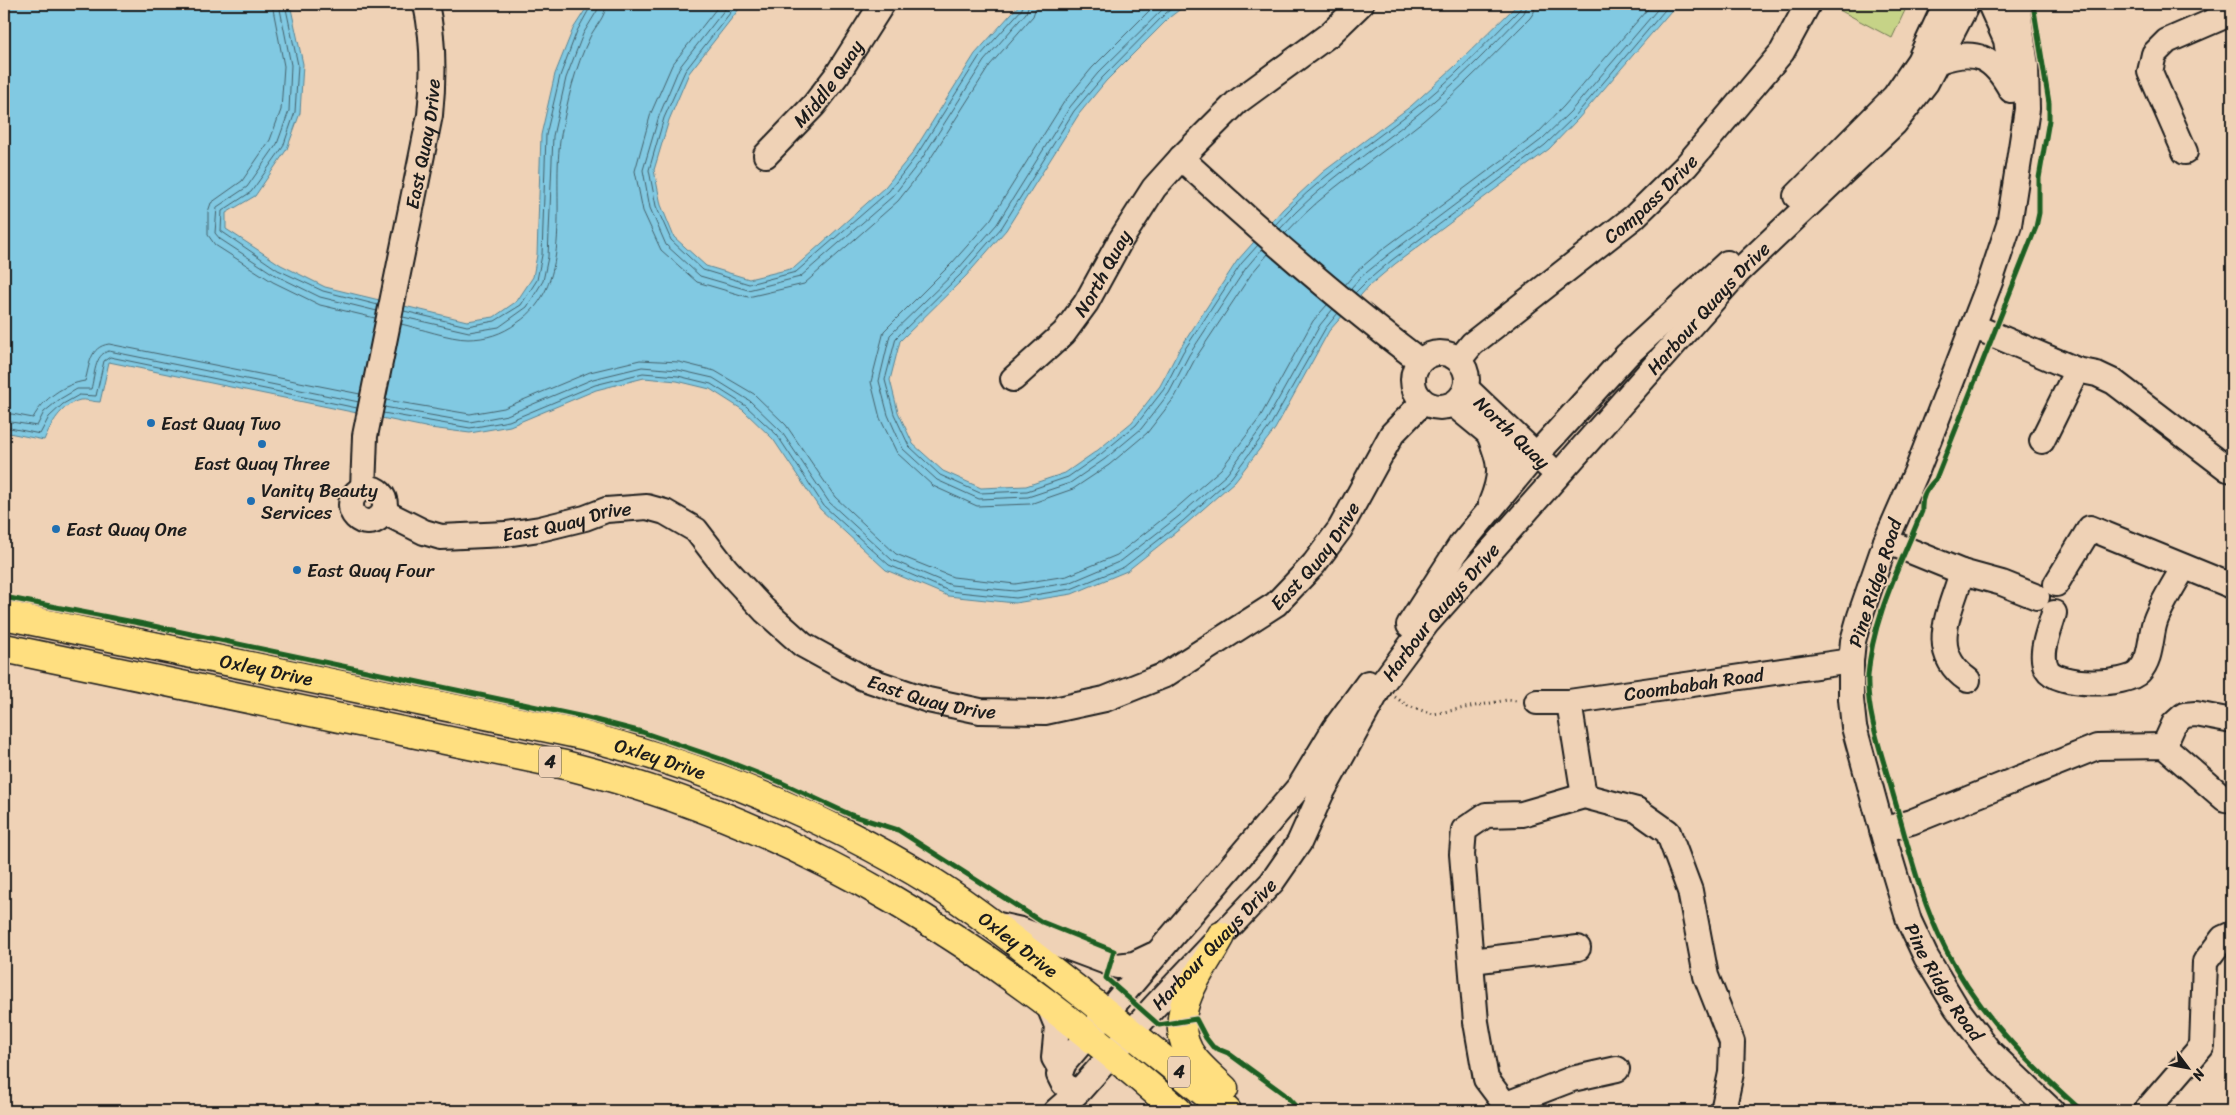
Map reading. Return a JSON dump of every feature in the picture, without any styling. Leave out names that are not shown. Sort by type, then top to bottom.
[{"type":"main road","name":"Oxley Drive","points":[[4,616],[540,725],[631,748],[736,785],[816,820],[880,852],[927,879],[992,924],[1107,1013],[1227,1111]]},
{"type":"main road","name":"Oxley Drive","points":[[4,648],[565,765],[606,775],[685,802],[798,848],[873,887],[940,927],[1089,1035],[1178,1111]]},
{"type":"main road","points":[[1221,936],[1182,1009],[1181,1031],[1183,1040],[1195,1060],[1246,1111]]},
{"type":"street","name":"East Quay Drive","points":[[426,4],[431,26],[434,77],[430,115],[365,436],[363,489],[373,488],[381,493],[385,502],[384,512],[424,532],[441,537],[506,534],[585,518],[606,510],[647,507],[666,512],[696,530],[726,569],[765,611],[803,645],[863,678],[928,700],[980,711],[1045,712],[1105,699],[1166,675],[1276,604],[1314,564],[1340,529],[1392,434],[1423,402]]},
{"type":"street","name":"Middle Quay","points":[[766,155],[820,98],[837,75],[882,4]]},
{"type":"street","name":"North Quay","points":[[1013,380],[1064,333],[1086,303],[1120,241],[1154,188],[1181,158],[1237,102],[1330,34],[1361,4]]},
{"type":"street","name":"Compass Drive","points":[[1459,360],[1472,344],[1634,217],[1686,166],[1782,52],[1808,4]]},
{"type":"street","name":"Harbour Quays Drive","points":[[1056,1111],[1075,1094],[1272,882],[1299,843],[1321,794],[1381,685],[1427,623],[1738,272],[1895,123],[1926,83],[1967,4]]},
{"type":"street","name":"Pine Ridge Road","points":[[1990,4],[2006,40],[2022,138]]},
{"type":"street","name":"Pine Ridge Road","points":[[2017,4],[2023,41],[2027,109],[2009,225],[1990,282],[1918,468],[1886,541],[1860,616],[1850,661],[1851,699],[1854,727],[1909,921],[1940,983],[1989,1051],[2052,1111]]},
{"type":"street","name":"Harbour Quays Drive","points":[[1060,1070],[1068,1058],[1300,786],[1335,728],[1413,619],[1460,546],[1486,514],[1627,355],[1725,265],[1895,96],[1919,61],[1945,8]]},
{"type":"street","points":[[2185,152],[2150,72],[2154,54],[2167,41],[2232,13]]},
{"type":"street","points":[[1939,61],[1968,55],[1986,59],[1994,64],[2002,73],[2015,96]]},
{"type":"street","points":[[1181,158],[1245,217],[1366,320],[1420,361]]},
{"type":"street","points":[[1972,326],[2077,370],[2097,374],[2114,382],[2228,469],[2232,470]]},
{"type":"street","points":[[1440,352],[1450,354],[1459,360],[1467,373],[1460,396],[1441,407],[1423,402],[1413,386],[1413,377],[1420,361],[1429,354],[1440,352]]},
{"type":"street","points":[[2042,441],[2077,370]]},
{"type":"street","name":"North Quay","points":[[1460,396],[1554,479]]},
{"type":"street","points":[[1486,514],[1498,488],[1500,473],[1492,425],[1511,425],[1524,430],[1554,428],[1564,425]]},
{"type":"street","points":[[2056,584],[2090,528],[2232,586]]},
{"type":"street","points":[[1886,541],[1962,572],[2002,583],[2036,596]]},
{"type":"street","points":[[2054,614],[2043,658],[2046,669],[2054,677],[2065,681],[2116,682],[2133,678],[2141,670],[2147,658],[2154,624],[2184,567]]},
{"type":"street","points":[[1962,572],[1945,630],[1943,648],[1953,667],[1968,680]]},
{"type":"street","points":[[2052,583],[2064,590],[2066,600],[2063,609],[2054,614],[2044,612],[2040,608],[2036,596],[2042,586],[2052,583]]},
{"type":"street","name":"Coombabah Road","points":[[1537,702],[1568,702],[1850,661]]},
{"type":"street","points":[[1568,702],[1584,796]]},
{"type":"street","points":[[2164,746],[2174,724],[2184,715],[2196,714],[2232,721]]},
{"type":"street","points":[[1882,830],[1911,822],[2096,747],[2164,746],[2225,799],[2232,800]]},
{"type":"street","points":[[1617,1069],[1572,1079],[1507,1108],[1486,1078],[1476,1022],[1462,854],[1464,830],[1486,815],[1522,814],[1584,796],[1637,810],[1668,832],[1690,891],[1706,976],[1732,1042],[1731,1073],[1723,1111]]},
{"type":"street","points":[[992,924],[1021,930],[1117,966],[1124,967],[1134,964],[1157,953]]},
{"type":"street","points":[[2146,1111],[2202,1046],[2205,962],[2223,938],[2232,934]]},
{"type":"street","points":[[1472,961],[1578,948]]},
{"type":"street","points":[[1048,1004],[1057,1026],[1054,1058],[1060,1070],[1059,1075],[1062,1083],[1075,1094]]},
{"type":"path","points":[[1390,695],[1408,706],[1433,714],[1507,700],[1537,702]]},
{"type":"green space","points":[[1828,4],[1908,4],[1892,38]]},
{"type":"water","points":[[4,4],[290,4],[303,64],[300,113],[287,149],[255,196],[226,213],[226,229],[281,265],[325,287],[467,321],[494,317],[517,301],[533,277],[537,255],[541,135],[555,74],[573,29],[589,4],[743,4],[689,73],[669,120],[654,170],[661,205],[674,237],[706,266],[749,279],[794,268],[885,187],[912,154],[975,54],[1020,4],[1187,4],[1170,17],[1106,81],[1079,114],[1006,230],[966,276],[900,341],[890,380],[898,412],[913,444],[943,471],[981,488],[1026,486],[1065,473],[1098,450],[1132,422],[1160,386],[1179,350],[1237,261],[1283,209],[1323,172],[1411,106],[1518,4],[1677,4],[1578,119],[1549,149],[1395,264],[1369,286],[1329,331],[1275,429],[1235,481],[1186,524],[1127,571],[1072,594],[1015,603],[948,596],[886,570],[820,509],[773,439],[743,410],[710,389],[677,381],[644,378],[596,390],[510,426],[470,433],[430,428],[109,362],[100,402],[80,400],[67,406],[57,416],[44,440],[9,433],[4,459]]},
{"type":"cycle path","points":[[2033,4],[2049,103],[2049,120],[2039,178],[2039,213],[2036,227],[1936,479],[1929,486],[1925,494],[1922,502],[1922,511],[1881,612],[1871,654],[1868,690],[1872,720],[1915,872],[1928,910],[1945,948],[1972,994],[1988,1015],[2024,1056],[2082,1111]]},
{"type":"cycle path","points":[[4,597],[144,624],[584,717],[642,732],[724,760],[780,782],[851,815],[898,830],[1042,922],[1114,951],[1106,978],[1159,1025],[1196,1019],[1213,1047],[1228,1053],[1284,1094],[1300,1111]]},
{"type":"place","name":"East Quay Two","points":[[151,423]]},
{"type":"place","name":"East Quay Three","points":[[262,444]]},
{"type":"place","name":"Vanity Beauty Services","points":[[251,501]]},
{"type":"place","name":"East Quay One","points":[[56,529]]},
{"type":"place","name":"East Quay Four","points":[[297,570]]}]
